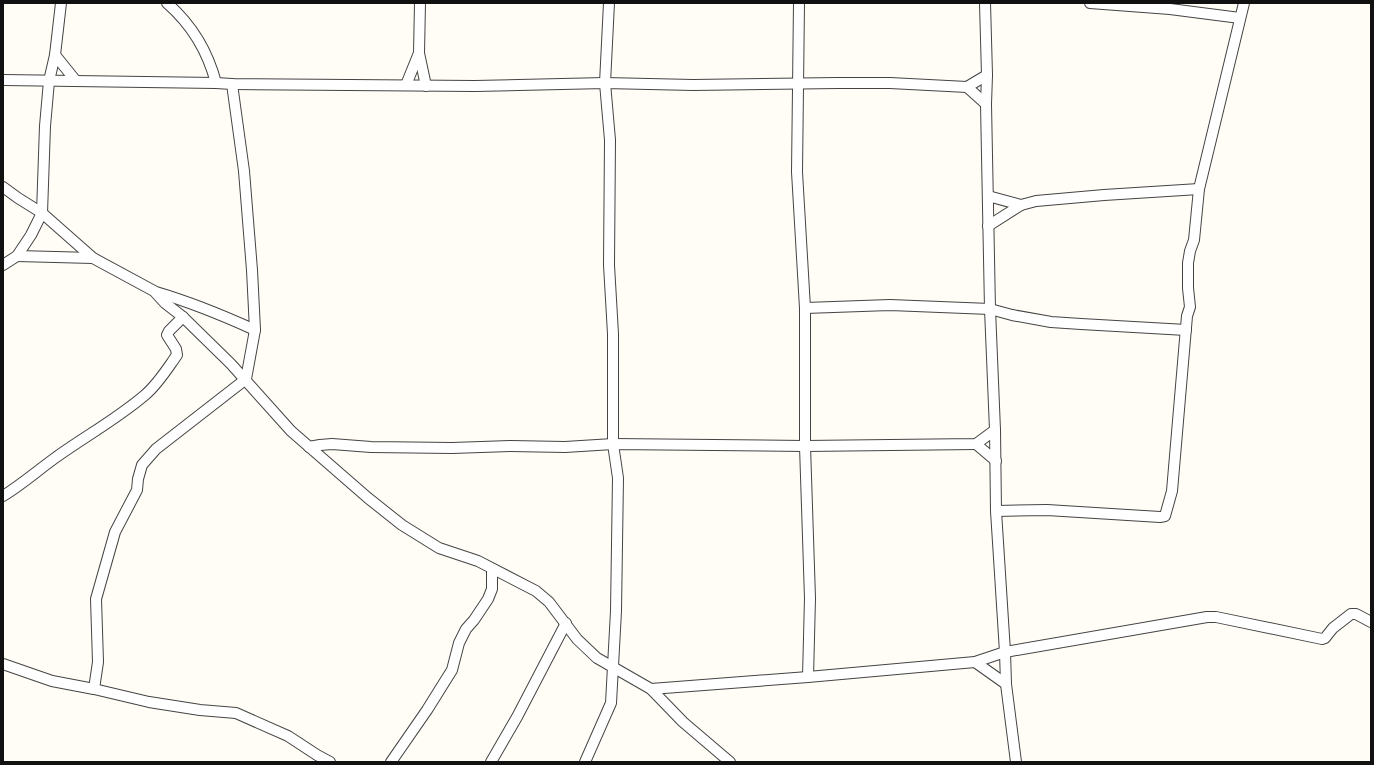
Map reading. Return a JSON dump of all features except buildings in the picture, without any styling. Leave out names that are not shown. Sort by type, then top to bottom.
[{"type":"street","points":[[3,265],[17,256],[31,235],[42,213],[45,126],[49,81],[55,55],[61,3]]},
{"type":"street","points":[[167,3],[176,11],[190,28],[212,67],[216,83]]},
{"type":"street","points":[[420,3],[419,54],[426,86]]},
{"type":"street","points":[[585,762],[611,703],[618,565],[618,478],[613,444],[613,334],[609,265],[610,140],[605,83],[609,3]]},
{"type":"street","points":[[798,3],[797,172],[805,308],[805,446],[810,598],[808,677]]},
{"type":"street","points":[[985,3],[988,226],[996,461],[996,511],[1006,684],[1016,762]]},
{"type":"street","points":[[1090,3],[1240,18]]},
{"type":"street","points":[[996,511],[1047,510],[1160,517],[1165,516],[1172,491],[1186,330],[1190,307],[1188,263],[1194,240],[1200,189],[1244,3]]},
{"type":"street","points":[[406,85],[419,54]]},
{"type":"street","points":[[55,55],[76,81]]},
{"type":"street","points":[[3,80],[426,86],[605,83],[693,85],[890,83],[967,87],[987,75]]},
{"type":"street","points":[[94,689],[98,662],[96,599],[115,532],[137,490],[142,465],[156,449],[246,379],[255,330],[244,171],[232,84]]},
{"type":"street","points":[[967,87],[986,104]]},
{"type":"street","points":[[3,187],[42,213],[93,258],[154,291],[207,308],[255,330]]},
{"type":"street","points":[[988,226],[1022,205],[1036,201],[1200,189]]},
{"type":"street","points":[[988,196],[1022,205]]},
{"type":"street","points":[[17,256],[93,258]]},
{"type":"street","points":[[154,291],[165,303],[183,317],[246,379],[291,431],[368,498],[402,525],[440,548],[478,562],[536,591],[549,602],[577,639],[597,658],[651,689],[683,722],[730,762]]},
{"type":"street","points":[[805,308],[890,305],[990,309],[1012,315],[1051,322],[1186,330]]},
{"type":"street","points":[[3,496],[145,395],[162,376],[177,355],[176,349],[167,335],[183,317]]},
{"type":"street","points":[[309,447],[332,444],[371,447],[452,448],[510,446],[565,447],[613,444],[805,446],[976,444],[995,430]]},
{"type":"street","points":[[976,444],[996,461]]},
{"type":"street","points":[[391,762],[427,710],[452,670],[459,644],[466,629],[488,599],[492,589],[492,569]]},
{"type":"street","points":[[651,689],[975,662],[1005,652],[1207,616],[1216,616],[1322,639],[1325,638],[1333,628],[1350,614],[1356,614],[1371,622]]},
{"type":"street","points":[[490,762],[517,717],[566,623]]},
{"type":"street","points":[[975,662],[1006,684]]},
{"type":"street","points":[[3,664],[52,681],[149,702],[200,710],[236,713],[288,736],[330,762]]}]
